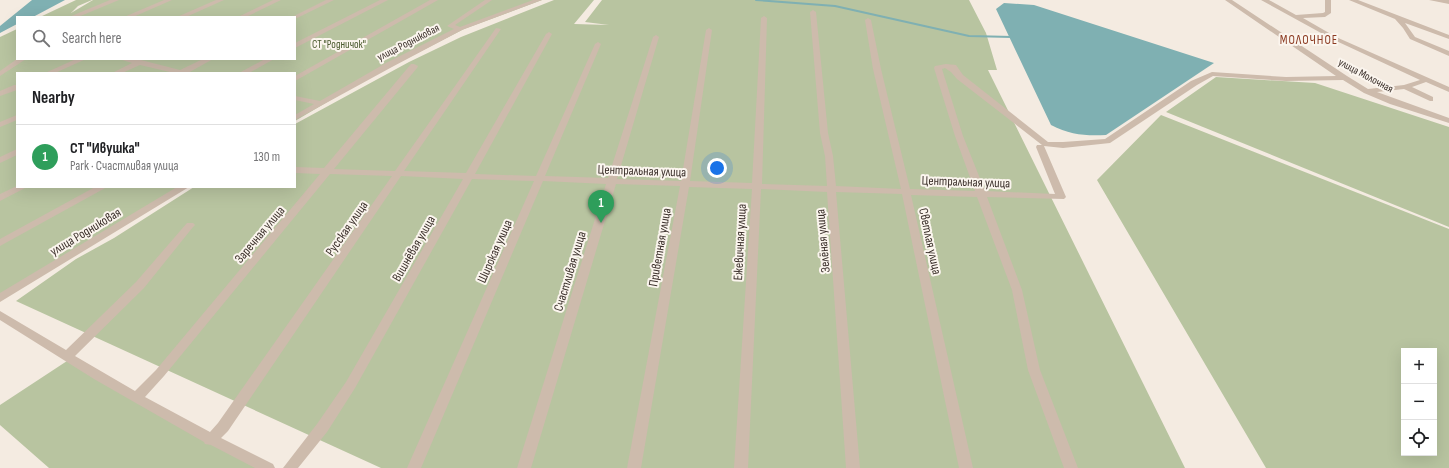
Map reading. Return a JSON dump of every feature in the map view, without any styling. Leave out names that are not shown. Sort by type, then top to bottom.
[{"type":"street","points":[[75,16],[99,0]]},
{"type":"street","points":[[76,16],[116,0]]},
{"type":"street","points":[[129,16],[169,0]]},
{"type":"street","points":[[182,16],[221,0]]},
{"type":"street","points":[[243,16],[278,0]]},
{"type":"street","points":[[296,17],[331,0]]},
{"type":"street","points":[[296,45],[385,0]]},
{"type":"street","points":[[296,78],[435,0]]},
{"type":"street","points":[[460,29],[450,26],[489,0]]},
{"type":"street","name":"улица Родниковая","points":[[296,117],[389,65],[460,29],[539,0]]},
{"type":"street","name":"улица Молочная","points":[[1228,0],[1344,78],[1367,91],[1393,102],[1449,121]]},
{"type":"street","points":[[1264,0],[1294,17],[1449,90]]},
{"type":"street","points":[[1294,17],[1324,15],[1328,13],[1328,0]]},
{"type":"street","points":[[1352,0],[1449,37]]},
{"type":"street","points":[[1366,5],[1380,0]]},
{"type":"street","points":[[1432,0],[1449,2]]},
{"type":"street","name":"Зелёная улица","points":[[813,12],[831,190],[853,468]]},
{"type":"street","points":[[1393,15],[1406,27],[1412,38],[1449,54]]},
{"type":"street","name":"Ежевичная улица","points":[[741,468],[764,18]]},
{"type":"street","name":"Светлая улица","points":[[868,20],[877,69],[906,192],[966,468]]},
{"type":"street","name":"Русская улица","points":[[210,440],[223,427],[400,174],[498,29]]},
{"type":"street","name":"Приветная улица","points":[[634,468],[685,184],[709,30]]},
{"type":"street","name":"Вишнёвая улица","points":[[290,468],[312,444],[345,394],[470,177],[549,34]]},
{"type":"street","name":"Счастливая улица","points":[[524,468],[656,37]]},
{"type":"street","name":"Широкая улица","points":[[414,468],[598,44]]},
{"type":"street","points":[[0,74],[21,60]]},
{"type":"street","points":[[51,72],[80,60]]},
{"type":"street","points":[[127,60],[178,72]]},
{"type":"street","points":[[118,72],[146,60]]},
{"type":"street","points":[[184,72],[207,60]]},
{"type":"street","points":[[245,72],[268,60]]},
{"type":"street","name":"Заречная улица","points":[[137,397],[160,373],[329,171],[414,66]]},
{"type":"street","points":[[1071,468],[1034,370],[1017,290],[959,136],[938,68],[946,66],[953,69],[1044,146],[1107,141],[1194,83],[1212,74],[1286,79],[1344,78]]},
{"type":"street","points":[[1367,91],[1405,87],[1426,80]]},
{"type":"street","points":[[0,94],[16,87]]},
{"type":"street","points":[[1405,87],[1430,99]]},
{"type":"street","points":[[296,98],[320,103]]},
{"type":"street","points":[[0,125],[16,117]]},
{"type":"street","name":"Центральная улица","points":[[296,170],[1061,198],[1044,158],[1044,146]]},
{"type":"street","points":[[0,160],[16,152]]},
{"type":"street","points":[[0,198],[20,188]]},
{"type":"street","points":[[0,243],[100,188]]},
{"type":"street","name":"улица Родниковая","points":[[0,298],[182,188]]},
{"type":"street","points":[[67,356],[140,285],[190,225]]},
{"type":"street","points":[[0,314],[67,356],[210,440],[268,468]]},
{"type":"green space","name":"СТ \"Родничок\"","points":[[76,0],[92,0],[78,6],[71,13],[93,0],[542,0],[464,29],[363,81],[296,120],[296,72],[16,72],[16,188],[181,188],[0,295],[0,37],[16,29],[16,60],[296,60],[296,16],[42,16]]},
{"type":"green space","points":[[554,0],[594,0],[574,24],[609,25],[585,22],[602,0],[969,0],[986,33],[997,70],[988,70],[1185,468],[381,468],[16,301],[76,259],[114,238],[192,188],[296,188],[296,123],[409,62],[461,37]]},
{"type":"green space","points":[[1216,77],[1315,83],[1449,127],[1449,227],[1166,112]]},
{"type":"green space","points":[[1161,115],[1449,229],[1449,468],[1266,468],[1097,180]]},
{"type":"green space","points":[[67,361],[260,468],[49,468],[0,425],[0,405]]},
{"type":"water","points":[[32,0],[65,0],[35,16],[16,16],[16,25],[0,33],[0,26]]},
{"type":"water","points":[[1004,3],[1034,5],[1214,63],[1106,135],[1071,133],[1051,125],[996,9]]},
{"type":"waterway","points":[[756,0],[835,6],[969,36],[1012,37]]},
{"type":"place","name":"СТ \"Ивушка\"","points":[[601,223]]},
{"type":"district","name":"МОЛОЧНОЕ","points":[[1309,39]]}]
